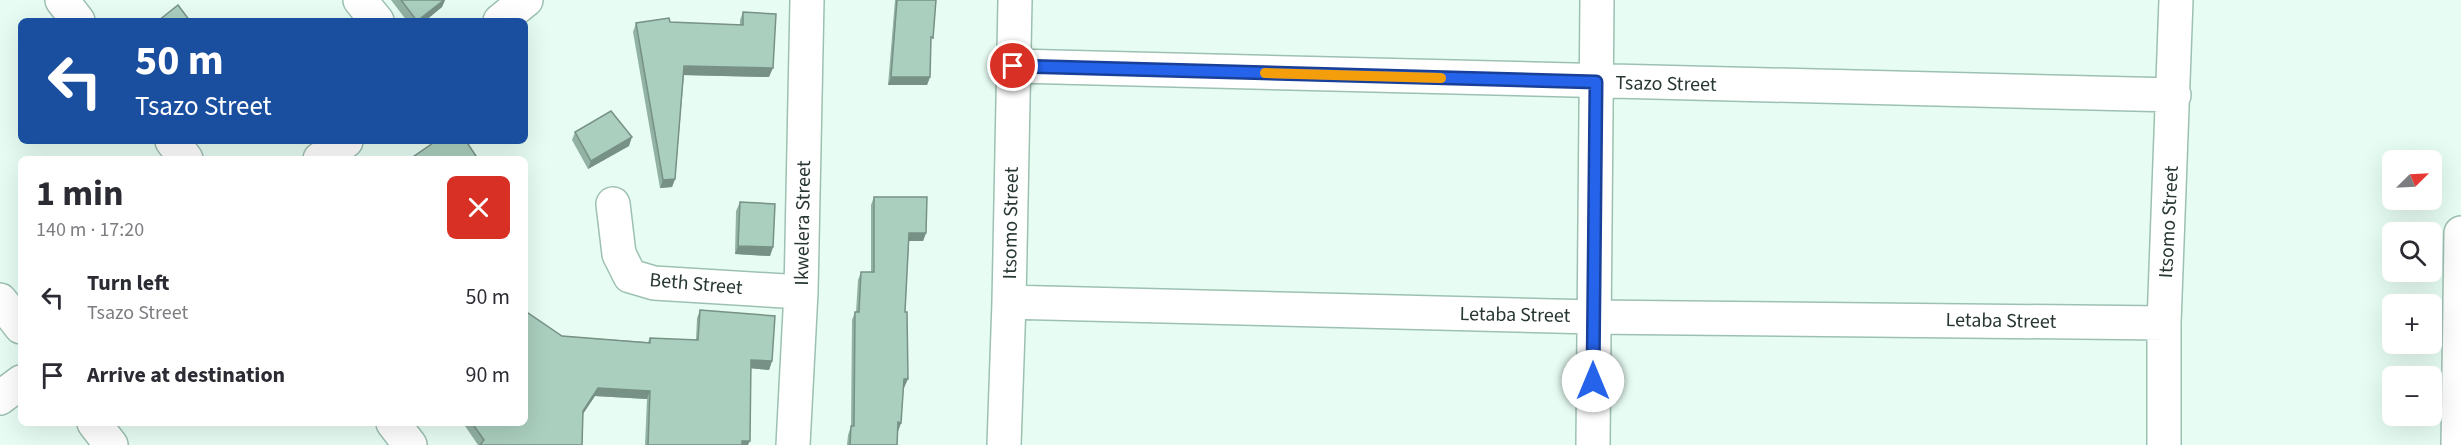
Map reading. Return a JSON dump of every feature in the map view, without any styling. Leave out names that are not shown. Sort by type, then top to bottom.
[{"type":"street","points":[[62,0],[76,18]]},
{"type":"street","points":[[360,0],[375,18]]},
{"type":"street","points":[[504,18],[526,0]]},
{"type":"street","name":"Ikwelera Street","points":[[793,445],[801,292],[807,0]]},
{"type":"street","name":"Itsomo Street","points":[[1004,445],[1015,0]]},
{"type":"street","points":[[1593,445],[1597,0]]},
{"type":"street","name":"Itsomo Street","points":[[2164,445],[2164,323],[2176,0]]},
{"type":"street","name":"Tsazo Street","points":[[1013,66],[2174,95]]},
{"type":"street","points":[[174,144],[184,156]]},
{"type":"street","points":[[324,156],[342,144]]},
{"type":"street","name":"Beth Street","points":[[613,204],[619,254],[630,276],[654,283],[801,292]]},
{"type":"street","points":[[2458,445],[2461,233]]},
{"type":"street","points":[[0,300],[18,323]]},
{"type":"street","name":"Letaba Street","points":[[1009,302],[1593,317],[2164,323]]},
{"type":"street","points":[[0,398],[18,384]]},
{"type":"street","points":[[96,426],[111,445]]},
{"type":"street","points":[[395,426],[411,445]]},
{"type":"building","points":[[401,0],[444,0],[421,18],[415,18]]},
{"type":"building","points":[[897,0],[936,0],[933,38],[931,37],[930,77],[891,77]]},
{"type":"building","points":[[178,5],[188,18],[162,18]]},
{"type":"building","points":[[743,12],[776,14],[773,68],[684,66],[675,179],[663,180],[636,23],[669,18],[670,22],[743,25]]},
{"type":"building","points":[[611,111],[632,137],[591,161],[575,132]]},
{"type":"building","points":[[432,144],[468,144],[476,156],[414,156]]},
{"type":"building","points":[[874,197],[927,197],[926,233],[909,233],[905,312],[907,312],[908,379],[904,379],[897,445],[850,445],[851,426],[854,426],[855,312],[859,312],[861,272],[874,272]]},
{"type":"building","points":[[740,202],[775,204],[773,247],[738,246]]},
{"type":"building","points":[[700,310],[775,316],[772,361],[751,360],[750,441],[742,441],[742,445],[648,445],[650,391],[598,388],[583,411],[582,445],[480,445],[484,440],[474,426],[528,426],[528,313],[562,336],[650,343],[650,338],[698,340]]},
{"type":"slow traffic","points":[[1265,73],[1441,78]]},
{"type":"route","points":[[1013,66],[1596,82],[1593,381]]}]
